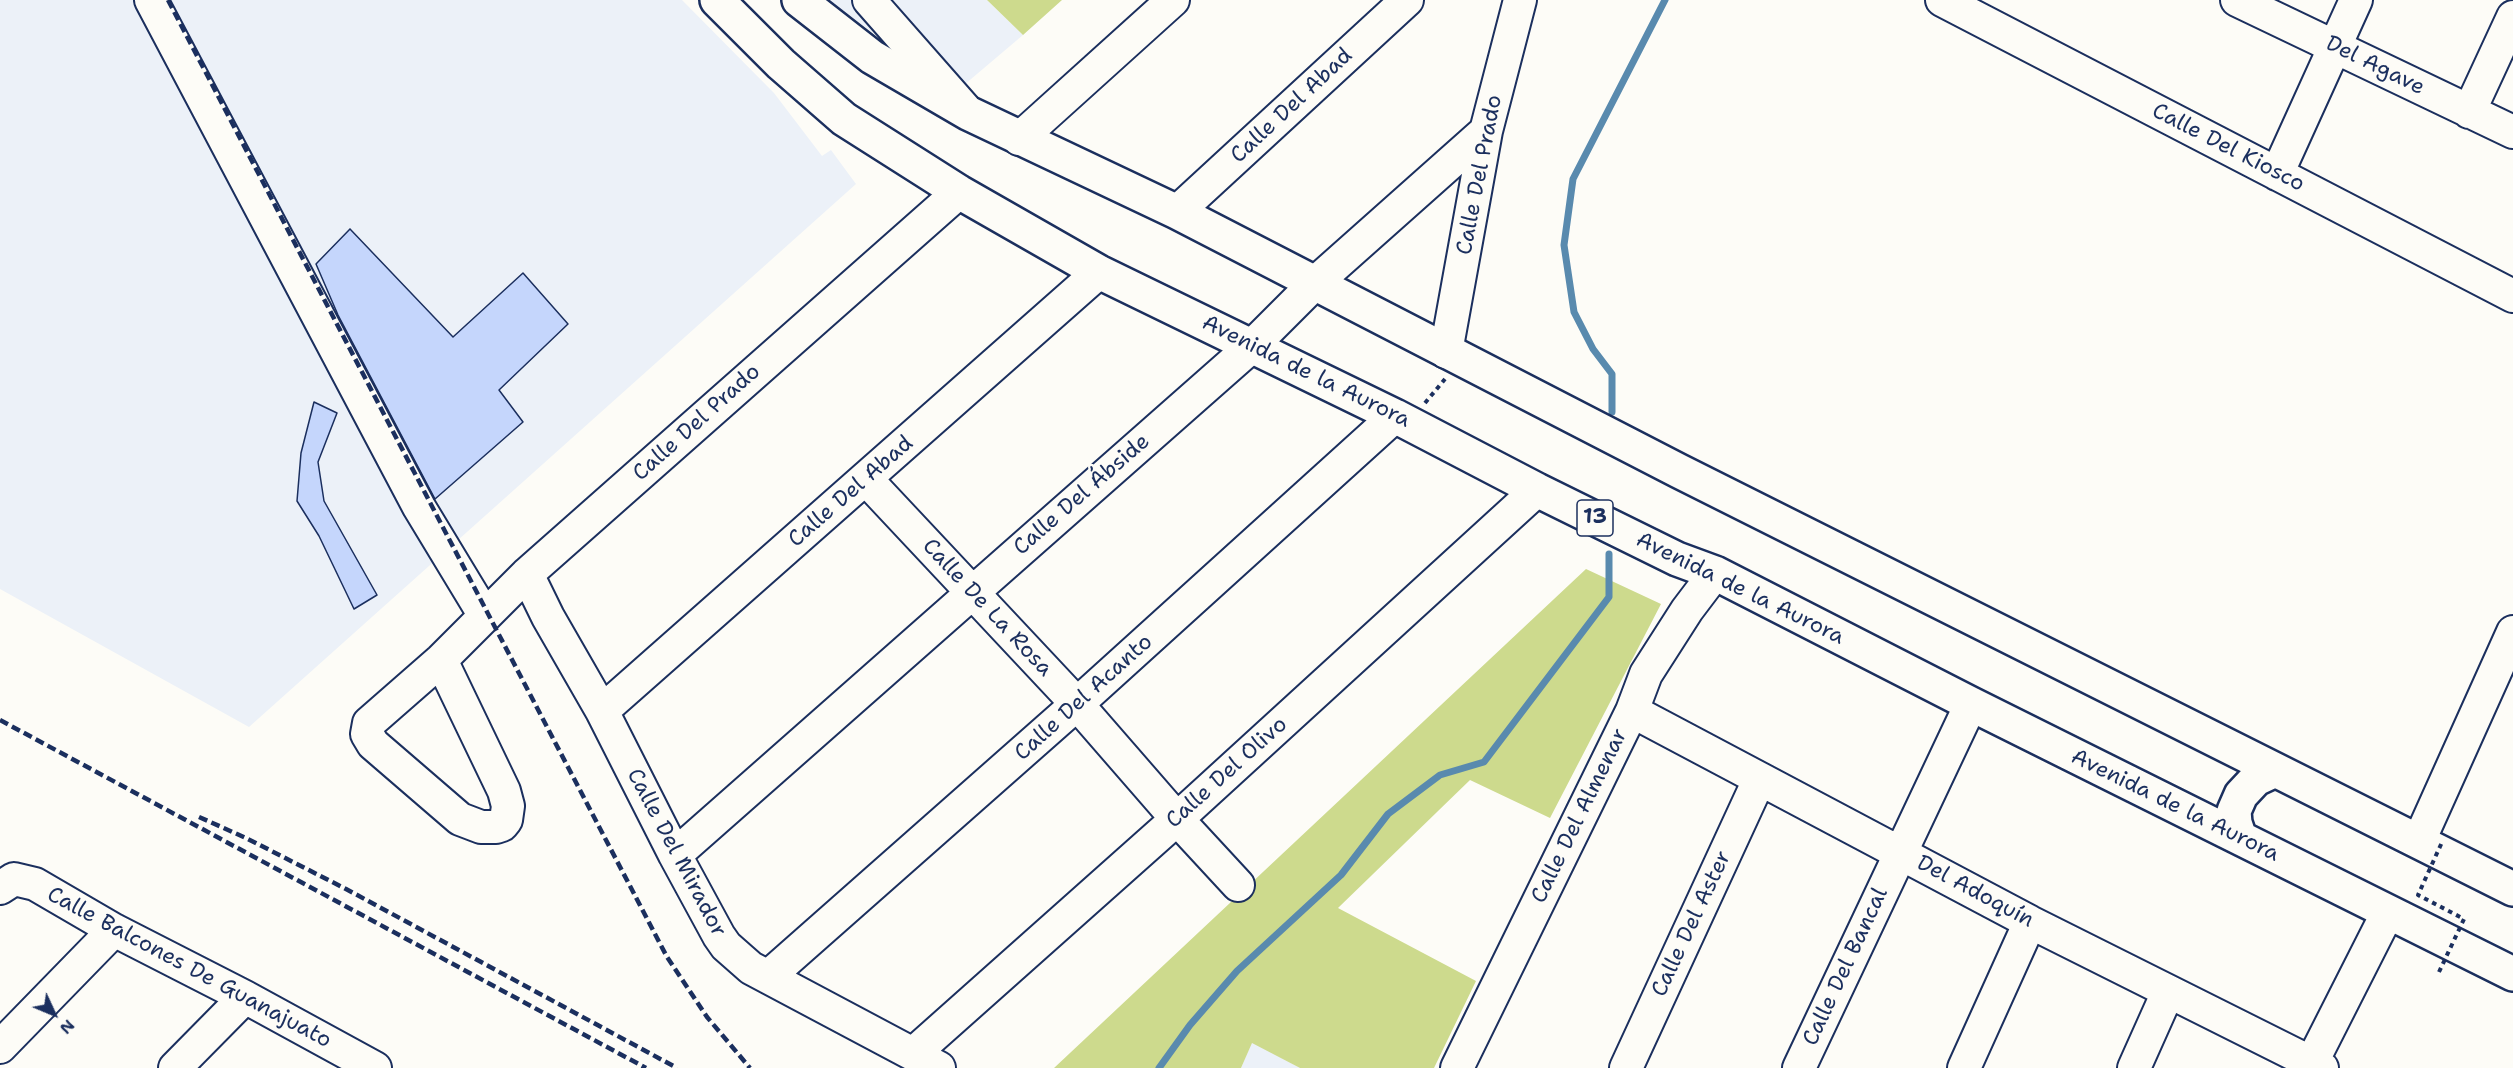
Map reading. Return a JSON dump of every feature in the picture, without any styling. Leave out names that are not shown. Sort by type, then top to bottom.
[{"type":"main road","name":"Avenida de la Aurora","points":[[717,0],[781,64],[843,118],[959,192],[1099,272],[1402,419],[1537,490],[1677,559],[1715,573],[1971,704],[2513,974]]},
{"type":"main road","points":[[799,0],[872,57],[968,113],[1177,212],[1453,356],[2273,771],[2431,840],[2513,889]]},
{"type":"main road","points":[[2240,838],[2234,811],[2241,795],[2256,779],[2273,771]]},
{"type":"street","points":[[151,0],[419,507],[485,616]]},
{"type":"street","points":[[869,0],[968,113]]},
{"type":"street","points":[[1019,139],[1173,0]]},
{"type":"street","name":"Calle Del Abad","points":[[1177,212],[1407,0]]},
{"type":"street","name":"Calle Del Prado","points":[[1453,356],[1486,131],[1520,0]]},
{"type":"street","name":"Calle Del Kiosco","points":[[1942,0],[2513,296]]},
{"type":"street","name":"Del Agave","points":[[2238,0],[2513,132]]},
{"type":"street","points":[[2277,174],[2356,0]]},
{"type":"street","points":[[2469,112],[2513,17]]},
{"type":"street","name":"Calle Del Ábside","points":[[675,855],[1252,346],[1314,284],[1486,131]]},
{"type":"street","name":"Calle Del Prado","points":[[441,660],[504,791],[508,806],[506,820],[502,825],[482,828],[460,819],[368,738],[369,723],[441,660],[527,574],[959,192]]},
{"type":"street","name":"Calle Del Abad","points":[[602,711],[1099,272]]},
{"type":"street","name":"Calle Del Acanto","points":[[769,976],[1402,419]]},
{"type":"street","name":"Calle De La Rosa","points":[[866,479],[1077,704],[1238,885]]},
{"type":"street","name":"Calle Del Olivo","points":[[926,1061],[1177,819],[1537,490]]},
{"type":"street","name":"Calle Del Almenar","points":[[1457,1068],[1632,711],[1638,691],[1655,657],[1715,573]]},
{"type":"street","name":"Calle Del Mirador","points":[[527,574],[548,617],[602,711],[719,936],[751,968],[926,1061]]},
{"type":"street","points":[[2431,840],[2513,632]]},
{"type":"street","name":"Calle Del Bancal","points":[[1800,1068],[1899,852],[1971,704]]},
{"type":"street","name":"Del Adoquín","points":[[1632,711],[2031,922],[2314,1066]]},
{"type":"street","name":"Calle Del Aster","points":[[1626,1068],[1759,780]]},
{"type":"street","name":"Calle Balcones De Guanajuato","points":[[0,888],[14,879],[34,884],[114,930],[245,997],[369,1067]]},
{"type":"street","points":[[2314,1066],[2388,912]]},
{"type":"street","points":[[1964,1068],[2031,922]]},
{"type":"street","points":[[0,1047],[114,930]]},
{"type":"street","points":[[2134,1068],[2168,992]]},
{"type":"street","points":[[175,1068],[245,997]]},
{"type":"path","points":[[1402,419],[1453,356]]},
{"type":"path","points":[[2431,840],[2418,895],[2464,919],[2439,972]]},
{"type":"shaded area","points":[[0,0],[682,0],[774,93],[822,156],[831,150],[856,184],[249,727],[0,589]]},
{"type":"shaded area","points":[[827,0],[987,0],[1023,35],[964,85],[895,48]]},
{"type":"shaded area","points":[[1252,1042],[1300,1068],[1241,1068]]},
{"type":"green space","points":[[987,0],[1062,0],[1023,35]]},
{"type":"green space","points":[[1586,569],[1661,604],[1550,818],[1470,780],[1338,908],[1476,981],[1434,1068],[1300,1068],[1252,1043],[1241,1068],[1054,1068]]},
{"type":"building","points":[[350,229],[453,337],[523,273],[568,324],[499,390],[523,422],[435,499],[338,315],[316,264]]},
{"type":"building","points":[[314,402],[337,413],[318,462],[324,501],[377,595],[354,609],[319,536],[297,501],[301,453]]},
{"type":"waterway","points":[[1612,412],[1612,374],[1593,349],[1574,312],[1564,245],[1573,179],[1665,0]]},
{"type":"waterway","points":[[1159,1068],[1190,1025],[1237,971],[1341,875],[1388,814],[1440,775],[1484,762],[1609,597],[1609,554]]},
{"type":"railway","points":[[168,0],[667,957],[707,1017],[750,1068]]},
{"type":"railway","points":[[0,720],[646,1068]]},
{"type":"railway","points":[[199,817],[246,838],[346,889],[677,1068]]}]
